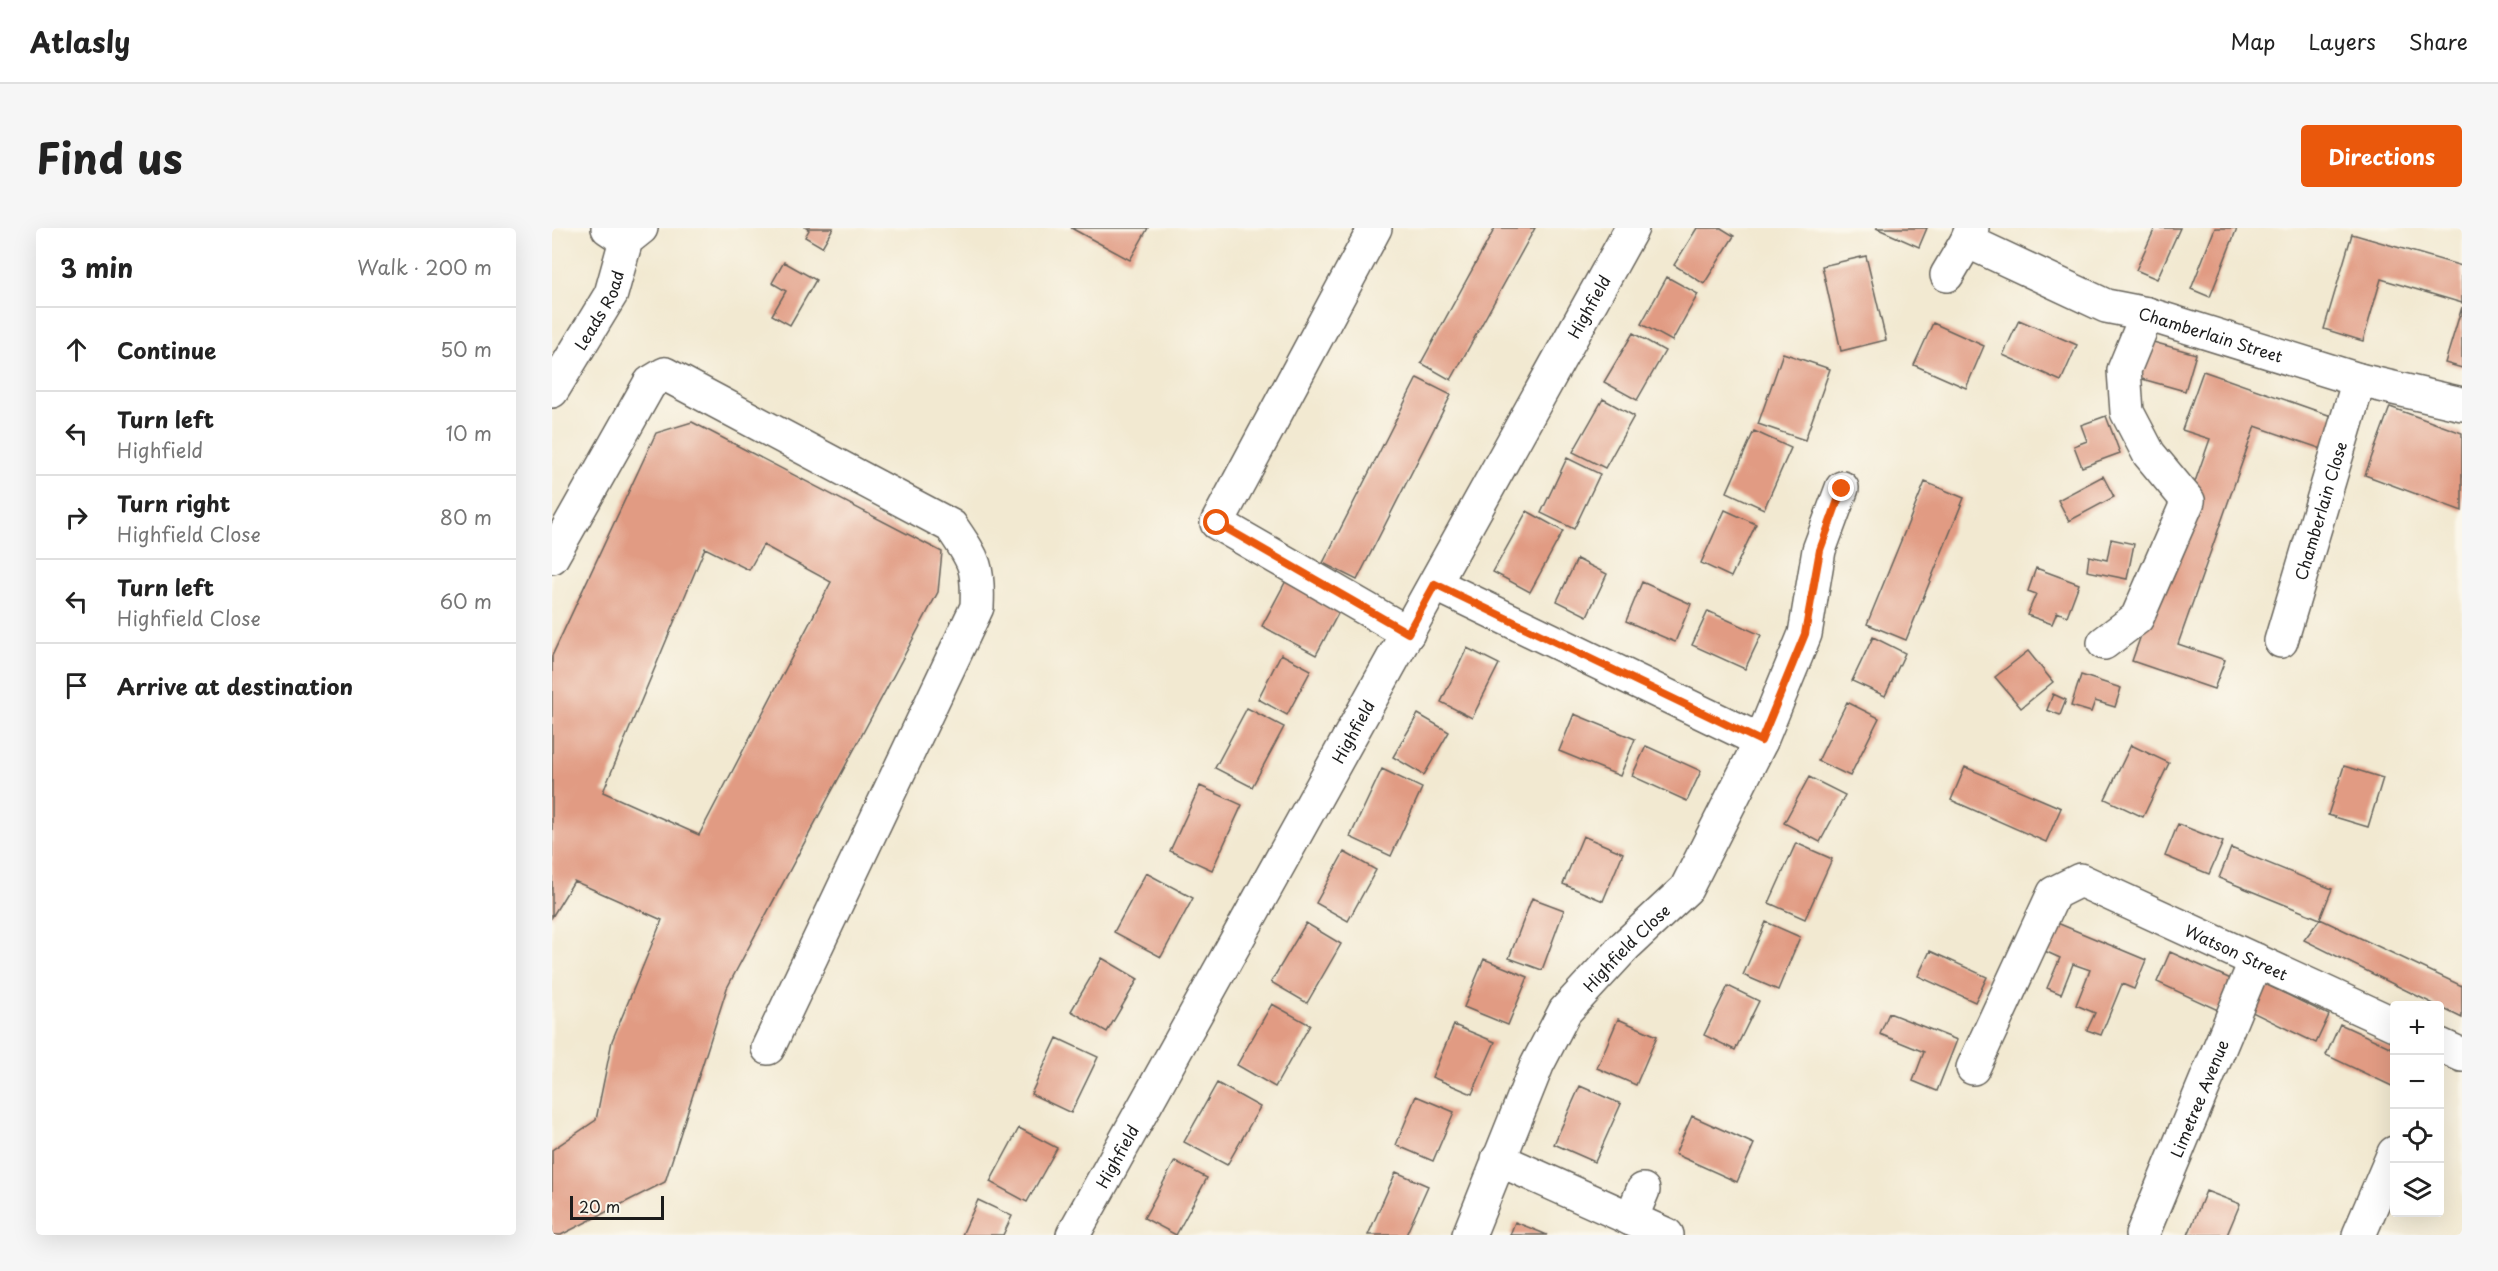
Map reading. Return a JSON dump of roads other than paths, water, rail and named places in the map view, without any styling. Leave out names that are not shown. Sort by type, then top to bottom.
[{"type":"street","points":[[1374,228],[1217,523],[1408,633]]},
{"type":"street","name":"Highfield","points":[[1073,1235],[1632,228]]},
{"type":"street","name":"Leads Road","points":[[552,391],[611,294],[625,232]]},
{"type":"street","name":"Chamberlain Street","points":[[1947,275],[1970,234],[2106,306],[2147,314],[2360,380],[2462,404]]},
{"type":"street","points":[[2104,643],[2138,618],[2187,501],[2149,454],[2127,412],[2124,370],[2147,314]]},
{"type":"street","points":[[552,558],[650,383],[665,374],[951,526],[971,554],[978,577],[977,607],[768,1048]]},
{"type":"street","name":"Chamberlain Close","points":[[2281,640],[2360,380]]},
{"type":"street","name":"Highfield Close","points":[[1469,1235],[1538,1065],[1565,1011],[1625,946],[1686,889],[1761,741],[1805,634],[1820,550],[1842,489]]},
{"type":"street","points":[[1435,584],[1761,741]]},
{"type":"street","name":"Watson Street","points":[[1973,1068],[2054,893],[2080,880],[2390,1022]]},
{"type":"street","name":"Limetree Avenue","points":[[2142,1235],[2256,960]]},
{"type":"street","points":[[1498,1159],[1637,1204],[1667,1235]]},
{"type":"street","points":[[2359,1235],[2390,1162]]}]
